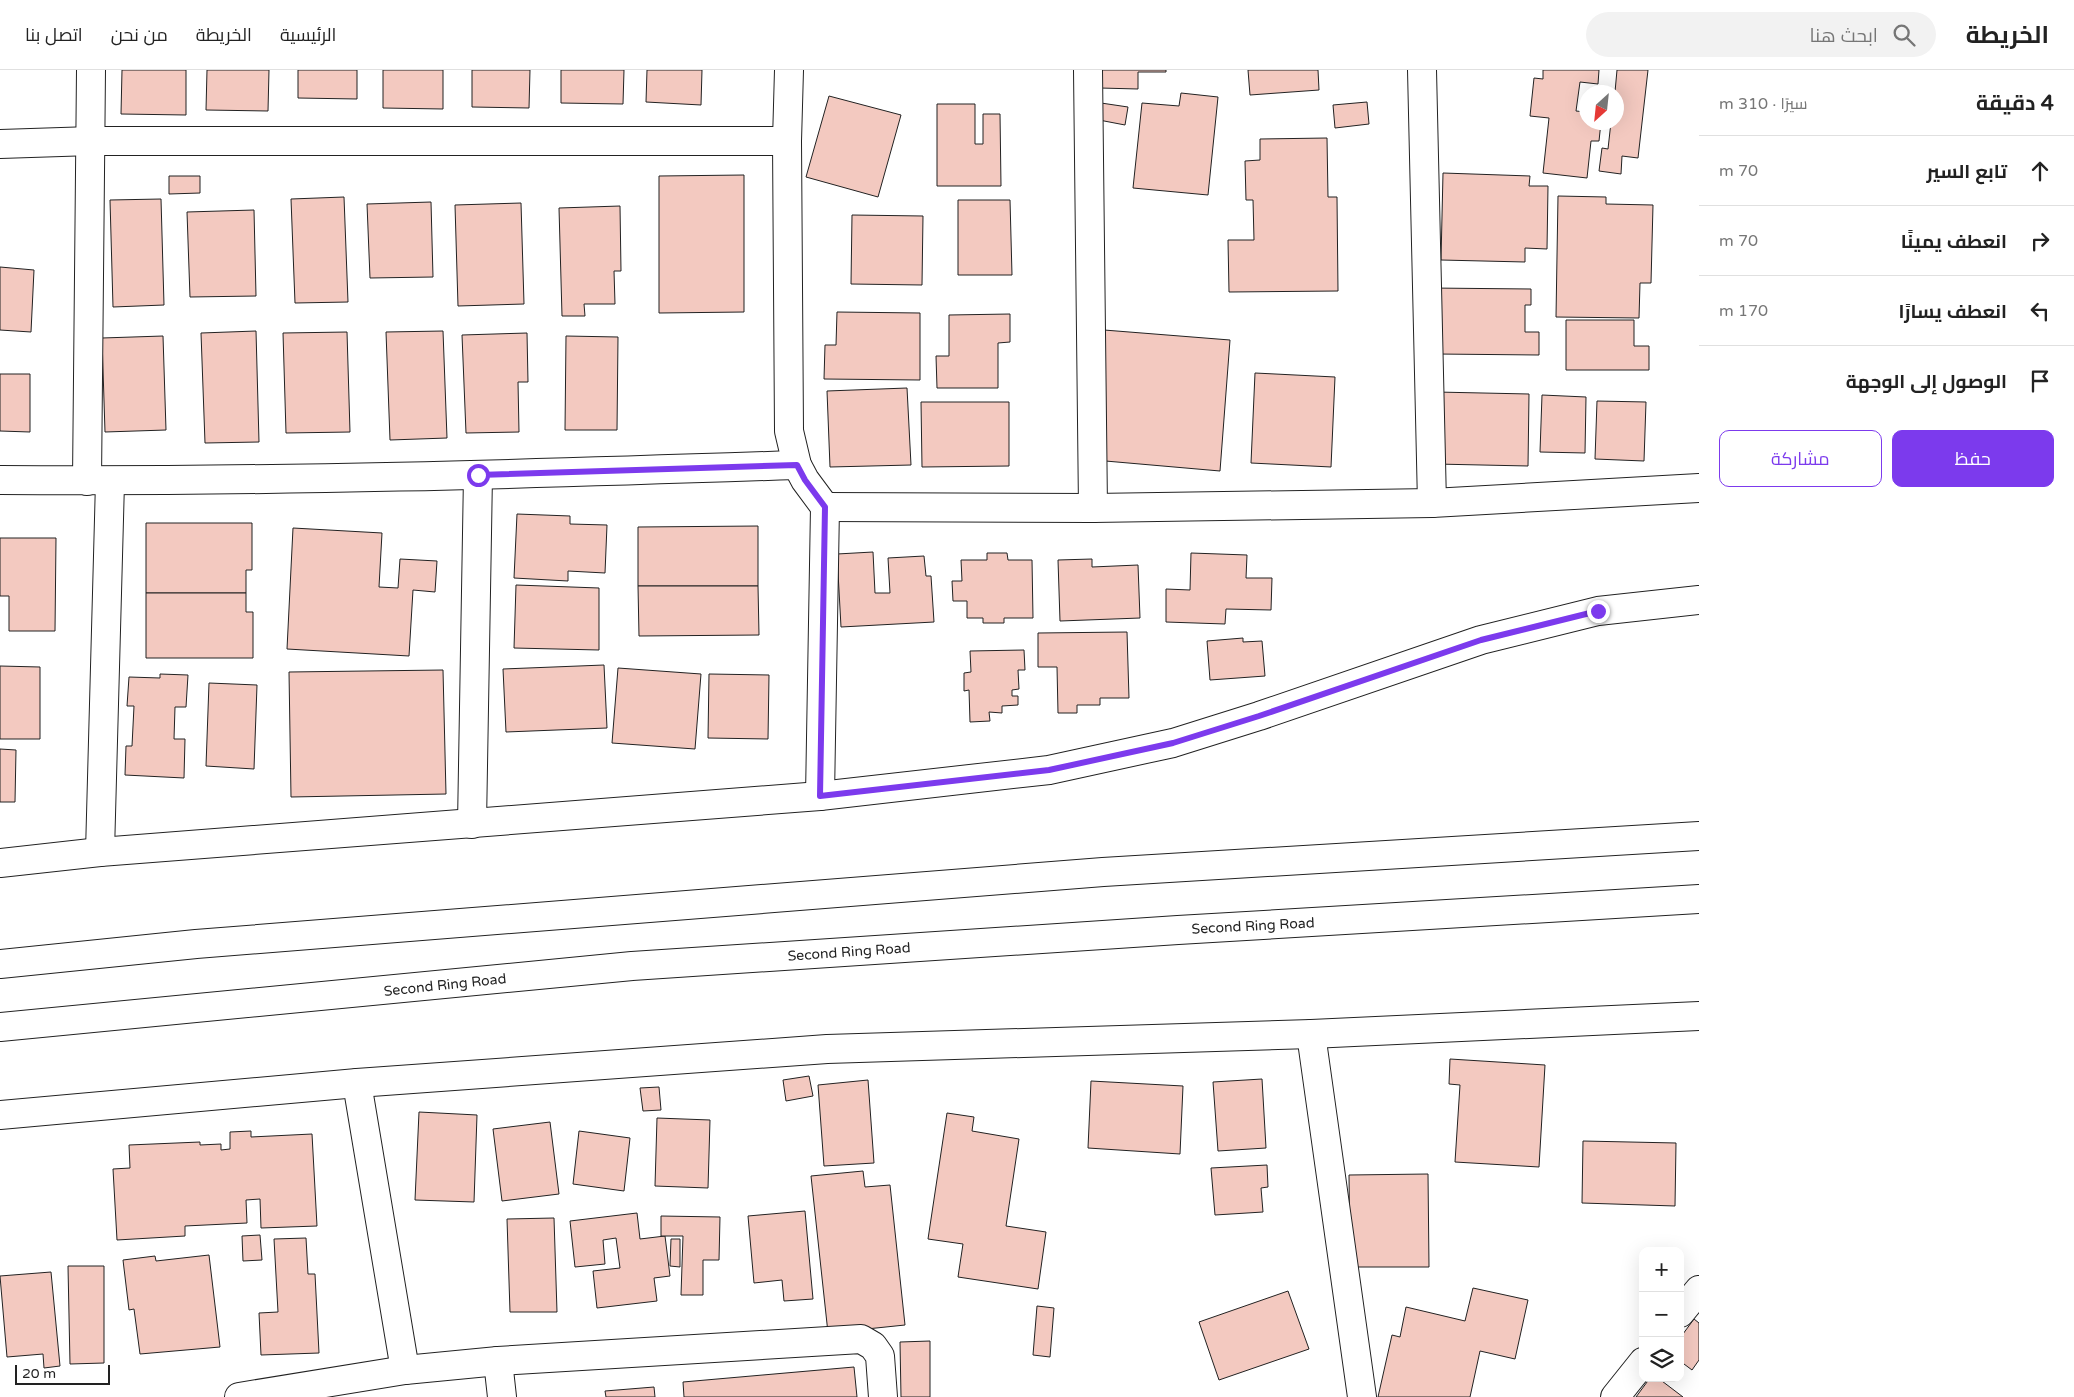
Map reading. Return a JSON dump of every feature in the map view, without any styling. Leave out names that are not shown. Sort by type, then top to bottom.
[{"type":"main road","points":[[91,70],[98,482],[100,852]]},
{"type":"main road","points":[[789,70],[787,140],[789,431],[797,465],[805,480],[825,507],[820,796]]},
{"type":"main road","points":[[1088,70],[1094,508]]},
{"type":"main road","points":[[1422,70],[1432,503]]},
{"type":"main road","points":[[0,144],[92,141],[787,140]]},
{"type":"main road","points":[[0,480],[98,482],[478,475],[797,465]]},
{"type":"main road","points":[[472,824],[478,475]]},
{"type":"main road","points":[[825,507],[1094,508],[1432,503],[1699,488]]},
{"type":"main road","points":[[0,863],[100,852],[820,796],[1049,770],[1173,743],[1259,716],[1481,640],[1598,611],[1699,600]]},
{"type":"main road","points":[[0,964],[206,943],[1093,873],[1699,836]]},
{"type":"main road","name":"Second Ring Road","points":[[0,1028],[642,966],[1158,931],[1699,899]]},
{"type":"main road","points":[[0,1115],[358,1083],[827,1049],[1311,1034],[1699,1016]]},
{"type":"main road","points":[[1311,1034],[1362,1397]]},
{"type":"main road","points":[[358,1083],[405,1370]]},
{"type":"main road","points":[[1684,1308],[1699,1290]]},
{"type":"main road","points":[[239,1397],[405,1370],[498,1362],[861,1340],[873,1346],[880,1356],[882,1397]]},
{"type":"main road","points":[[498,1362],[502,1397]]},
{"type":"main road","points":[[1615,1397],[1639,1367]]},
{"type":"building","points":[[122,70],[186,70],[186,115],[121,114]]},
{"type":"building","points":[[207,70],[269,70],[268,111],[206,110]]},
{"type":"building","points":[[298,70],[357,70],[357,99],[298,98]]},
{"type":"building","points":[[383,70],[443,70],[443,109],[383,108]]},
{"type":"building","points":[[472,70],[530,70],[529,108],[472,107]]},
{"type":"building","points":[[561,70],[624,70],[623,104],[561,103]]},
{"type":"building","points":[[647,70],[702,70],[701,105],[646,102]]},
{"type":"building","points":[[1100,70],[1166,70],[1166,72],[1138,72],[1138,89],[1100,88]]},
{"type":"building","points":[[1248,70],[1318,70],[1319,90],[1250,95]]},
{"type":"building","points":[[1543,70],[1599,70],[1598,84],[1580,82],[1576,111],[1579,111],[1579,130],[1600,130],[1599,141],[1591,141],[1587,178],[1543,173],[1549,118],[1530,116],[1534,78],[1543,79]]},
{"type":"building","points":[[1617,70],[1648,70],[1638,158],[1622,156],[1621,174],[1599,171],[1602,148],[1608,149],[1610,130],[1624,130],[1624,85],[1616,85]]},
{"type":"building","points":[[1181,93],[1218,97],[1208,195],[1133,188],[1142,103],[1179,106]]},
{"type":"building","points":[[829,96],[901,115],[878,197],[806,177]]},
{"type":"building","points":[[1367,102],[1369,124],[1335,128],[1333,105]]},
{"type":"building","points":[[1101,103],[1128,107],[1125,125],[1099,120]]},
{"type":"building","points":[[937,104],[975,104],[975,144],[983,144],[983,114],[1000,114],[1001,186],[937,186]]},
{"type":"building","points":[[1327,138],[1328,197],[1337,197],[1338,291],[1229,292],[1228,240],[1254,240],[1253,200],[1246,200],[1245,161],[1260,160],[1260,139]]},
{"type":"building","points":[[1443,173],[1530,176],[1529,186],[1548,186],[1547,249],[1525,248],[1525,262],[1441,260]]},
{"type":"building","points":[[744,175],[744,312],[659,313],[659,176]]},
{"type":"building","points":[[169,176],[200,176],[200,193],[169,194]]},
{"type":"building","points":[[1558,196],[1606,197],[1606,204],[1653,205],[1651,283],[1640,283],[1639,318],[1556,317]]},
{"type":"building","points":[[344,197],[348,302],[295,303],[291,199]]},
{"type":"building","points":[[161,199],[164,305],[113,307],[110,200]]},
{"type":"building","points":[[958,200],[1010,200],[1012,275],[958,275]]},
{"type":"building","points":[[431,202],[433,277],[370,278],[367,204]]},
{"type":"building","points":[[521,203],[524,304],[458,306],[455,205]]},
{"type":"building","points":[[620,206],[621,271],[614,271],[615,304],[584,304],[585,316],[562,316],[559,208]]},
{"type":"building","points":[[254,210],[256,296],[190,297],[187,212]]},
{"type":"building","points":[[852,215],[923,216],[922,285],[851,284]]},
{"type":"building","points":[[0,267],[34,270],[31,332],[0,330]]},
{"type":"building","points":[[1430,288],[1531,289],[1531,305],[1525,305],[1525,332],[1539,332],[1539,355],[1436,354]]},
{"type":"building","points":[[837,312],[920,313],[920,380],[824,379],[825,345],[836,345]]},
{"type":"building","points":[[1010,314],[1010,342],[998,343],[998,388],[937,388],[936,356],[949,356],[949,315]]},
{"type":"building","points":[[1566,320],[1634,320],[1634,346],[1649,346],[1649,370],[1566,370]]},
{"type":"building","points":[[1104,330],[1230,340],[1220,471],[1094,460]]},
{"type":"building","points":[[256,331],[259,442],[205,443],[201,333]]},
{"type":"building","points":[[443,331],[447,438],[390,440],[386,332]]},
{"type":"building","points":[[347,332],[350,432],[286,433],[283,333]]},
{"type":"building","points":[[527,333],[528,382],[518,382],[519,432],[466,433],[462,335]]},
{"type":"building","points":[[163,336],[166,430],[105,432],[102,338]]},
{"type":"building","points":[[566,336],[618,337],[617,430],[565,430]]},
{"type":"building","points":[[1255,373],[1335,377],[1331,467],[1251,463]]},
{"type":"building","points":[[0,374],[30,374],[30,432],[0,431]]},
{"type":"building","points":[[907,388],[911,465],[830,467],[827,391]]},
{"type":"building","points":[[1436,392],[1529,394],[1528,466],[1435,464]]},
{"type":"building","points":[[1542,395],[1586,397],[1585,453],[1540,452]]},
{"type":"building","points":[[1597,401],[1646,402],[1644,461],[1595,459]]},
{"type":"building","points":[[921,402],[1009,402],[1009,466],[922,467]]},
{"type":"building","points":[[517,514],[570,516],[570,524],[607,525],[605,573],[568,571],[568,581],[514,578]]},
{"type":"building","points":[[146,523],[252,523],[252,570],[246,570],[246,593],[146,593]]},
{"type":"building","points":[[758,526],[758,586],[638,586],[638,527]]},
{"type":"building","points":[[293,528],[382,533],[379,587],[398,588],[400,559],[437,561],[435,592],[413,590],[409,656],[287,649]]},
{"type":"building","points":[[0,538],[56,538],[55,631],[9,631],[9,596],[0,596]]},
{"type":"building","points":[[873,552],[875,593],[890,593],[888,558],[924,556],[926,576],[931,576],[934,622],[841,627],[837,554]]},
{"type":"building","points":[[987,553],[1007,553],[1008,560],[1032,560],[1033,618],[1004,618],[1004,623],[983,623],[983,618],[967,618],[967,601],[953,601],[952,581],[962,581],[961,560],[987,560]]},
{"type":"building","points":[[1191,553],[1247,555],[1246,578],[1272,578],[1271,610],[1226,609],[1225,624],[1166,622],[1166,589],[1190,590]]},
{"type":"building","points":[[1092,559],[1092,567],[1138,565],[1140,618],[1060,621],[1058,560]]},
{"type":"building","points":[[516,585],[599,588],[599,650],[514,648]]},
{"type":"building","points":[[638,586],[758,586],[759,635],[639,636]]},
{"type":"building","points":[[146,593],[246,593],[246,612],[253,612],[253,658],[146,658]]},
{"type":"building","points":[[1127,632],[1129,698],[1100,698],[1100,705],[1077,705],[1077,713],[1058,713],[1057,667],[1038,667],[1038,633]]},
{"type":"building","points":[[1243,638],[1243,642],[1262,641],[1265,676],[1210,680],[1207,641]]},
{"type":"building","points":[[1024,650],[1025,670],[1018,670],[1019,689],[1012,690],[1012,696],[1018,696],[1018,705],[1002,706],[1002,713],[989,712],[990,721],[970,722],[969,690],[964,691],[964,673],[971,672],[970,651]]},
{"type":"building","points":[[604,665],[607,728],[506,732],[503,669]]},
{"type":"building","points":[[0,666],[40,667],[40,739],[0,739]]},
{"type":"building","points":[[618,668],[701,674],[695,749],[612,743]]},
{"type":"building","points":[[443,670],[446,794],[291,797],[289,672]]},
{"type":"building","points":[[160,674],[188,675],[186,707],[175,707],[174,739],[185,739],[184,778],[125,775],[126,746],[132,746],[134,706],[127,706],[129,677],[160,678]]},
{"type":"building","points":[[709,674],[769,675],[768,739],[708,738]]},
{"type":"building","points":[[209,683],[257,685],[254,769],[206,766]]},
{"type":"building","points":[[0,749],[16,750],[15,802],[0,802]]},
{"type":"building","points":[[1450,1059],[1545,1065],[1539,1167],[1455,1162],[1460,1085],[1449,1084]]},
{"type":"building","points":[[809,1076],[813,1096],[786,1101],[783,1080]]},
{"type":"building","points":[[1262,1079],[1266,1148],[1218,1151],[1213,1082]]},
{"type":"building","points":[[868,1080],[874,1163],[824,1166],[818,1085]]},
{"type":"building","points":[[1091,1081],[1183,1086],[1180,1154],[1088,1148]]},
{"type":"building","points":[[659,1087],[661,1110],[643,1111],[640,1088]]},
{"type":"building","points":[[419,1112],[477,1115],[474,1202],[415,1200]]},
{"type":"building","points":[[947,1113],[974,1117],[972,1131],[1019,1139],[1006,1226],[1046,1232],[1038,1289],[958,1277],[963,1244],[928,1239]]},
{"type":"building","points":[[657,1118],[710,1120],[708,1188],[655,1186]]},
{"type":"building","points":[[550,1122],[559,1194],[502,1201],[493,1129]]},
{"type":"building","points":[[251,1131],[251,1137],[312,1134],[317,1226],[261,1228],[260,1199],[246,1200],[247,1223],[185,1226],[185,1236],[117,1240],[113,1169],[130,1168],[129,1145],[200,1142],[200,1145],[221,1144],[221,1150],[230,1149],[230,1132]]},
{"type":"building","points":[[579,1131],[630,1138],[624,1191],[573,1184]]},
{"type":"building","points":[[1583,1141],[1676,1143],[1675,1206],[1582,1203]]},
{"type":"building","points":[[1267,1165],[1268,1187],[1261,1188],[1263,1212],[1215,1215],[1211,1168]]},
{"type":"building","points":[[863,1171],[865,1187],[890,1185],[905,1325],[828,1333],[811,1176]]},
{"type":"building","points":[[1428,1174],[1429,1267],[1350,1267],[1349,1175]]},
{"type":"building","points":[[805,1211],[813,1299],[784,1301],[782,1280],[754,1283],[748,1216]]},
{"type":"building","points":[[637,1213],[640,1239],[665,1236],[670,1276],[654,1278],[657,1301],[597,1308],[593,1271],[620,1268],[616,1238],[603,1240],[605,1264],[575,1267],[570,1221]]},
{"type":"building","points":[[661,1216],[720,1217],[719,1260],[703,1260],[703,1295],[681,1295],[683,1236],[661,1236]]},
{"type":"building","points":[[554,1218],[557,1312],[510,1312],[507,1219]]},
{"type":"building","points":[[260,1235],[262,1260],[243,1261],[242,1236]]},
{"type":"building","points":[[306,1238],[308,1274],[315,1274],[319,1353],[261,1355],[259,1313],[278,1312],[274,1239]]},
{"type":"building","points":[[671,1239],[680,1239],[680,1267],[670,1266]]},
{"type":"building","points":[[209,1255],[220,1347],[140,1354],[134,1309],[129,1310],[123,1260],[155,1256],[156,1261]]},
{"type":"building","points":[[68,1266],[104,1266],[104,1363],[70,1364]]},
{"type":"building","points":[[51,1272],[60,1366],[44,1368],[43,1354],[7,1357],[0,1276]]},
{"type":"building","points":[[1473,1288],[1528,1300],[1515,1359],[1480,1351],[1470,1397],[1378,1397],[1392,1335],[1400,1337],[1406,1307],[1465,1321]]},
{"type":"building","points":[[1288,1291],[1309,1349],[1219,1380],[1199,1322]]},
{"type":"building","points":[[1037,1306],[1054,1308],[1050,1357],[1033,1355]]},
{"type":"building","points":[[1694,1319],[1699,1323],[1699,1360],[1692,1370],[1684,1364],[1684,1333]]},
{"type":"building","points":[[930,1341],[930,1397],[901,1397],[900,1342]]},
{"type":"building","points":[[854,1367],[857,1397],[684,1397],[683,1382]]},
{"type":"building","points":[[1647,1382],[1663,1382],[1683,1397],[1636,1397]]},
{"type":"building","points":[[654,1387],[655,1397],[606,1397],[605,1391]]},
{"type":"route","points":[[478,475],[797,465],[805,480],[825,507],[820,796],[1049,770],[1173,743],[1259,716],[1481,640],[1598,611]]}]
